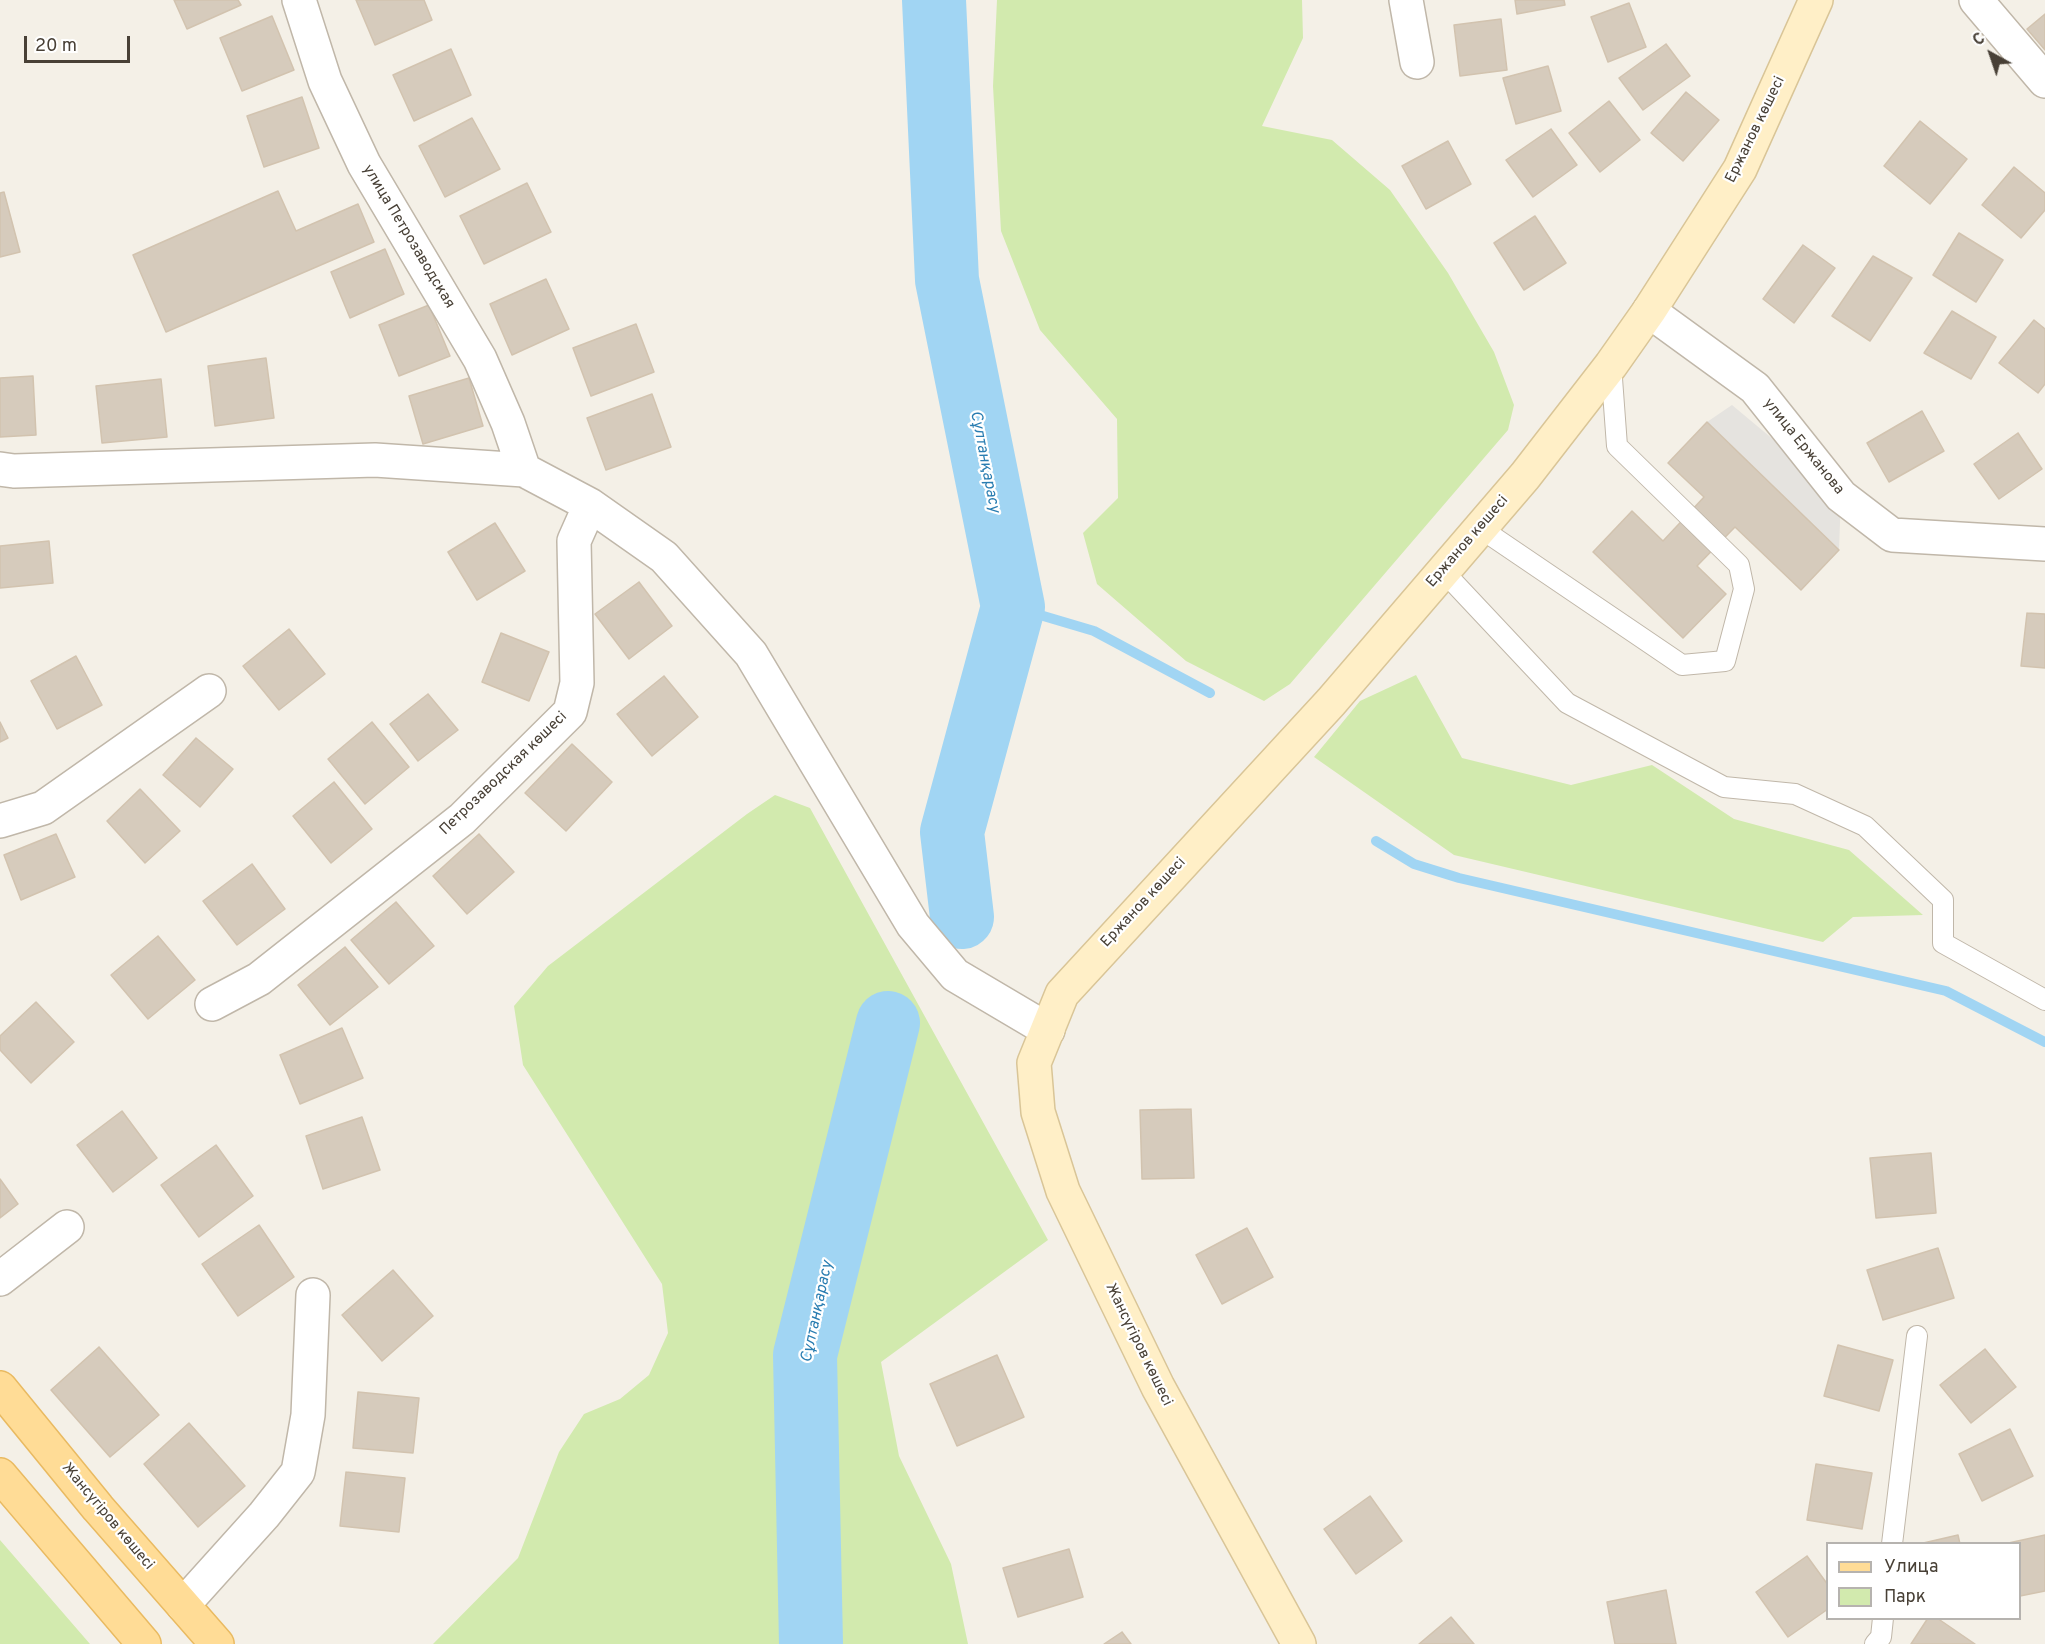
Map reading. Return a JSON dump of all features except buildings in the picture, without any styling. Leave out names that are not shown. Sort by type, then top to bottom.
[{"type":"main road","name":"Ержанов көшесі","points":[[1048,1030],[1062,994],[1330,702],[1526,476],[1611,365],[1740,169],[1816,0]]},
{"type":"main road","name":"Жансүгіров көшесі","points":[[1048,1030],[1034,1063],[1038,1112],[1063,1191],[1158,1387],[1299,1644]]},
{"type":"main road","name":"Жансүгіров көшесі","points":[[0,1388],[98,1508],[217,1644]]},
{"type":"main road","points":[[0,1475],[144,1644]]},
{"type":"street","name":"улица Петрозаводская","points":[[299,0],[325,81],[364,164],[480,359],[508,423],[524,470]]},
{"type":"street","points":[[1406,0],[1417,62]]},
{"type":"street","points":[[1976,0],[2045,81]]},
{"type":"street","name":"улица Ержанова","points":[[1648,310],[1755,388],[1841,496],[1892,535],[2045,544]]},
{"type":"street","points":[[0,469],[14,471],[375,460],[524,470],[590,505],[664,557],[752,654],[913,925],[955,975],[1048,1030]]},
{"type":"street","name":"Петрозаводская көшесі","points":[[212,1004],[259,979],[462,819],[570,712],[577,683],[574,541],[590,505]]},
{"type":"street","points":[[0,820],[43,808],[209,691]]},
{"type":"street","points":[[0,1279],[67,1227]]},
{"type":"street","points":[[183,1605],[264,1515],[298,1472],[308,1416],[313,1295]]},
{"type":"lane","points":[[1480,528],[1682,665],[1725,661],[1744,589],[1738,565],[1617,446],[1611,365]]},
{"type":"lane","points":[[1443,571],[1567,703],[1724,787],[1795,794],[1865,826],[1943,900],[1943,943],[2045,1000]]},
{"type":"lane","points":[[1892,1542],[1917,1336]]},
{"type":"lane","points":[[1875,1644],[1881,1637],[1883,1620]]},
{"type":"green space","points":[[997,0],[1302,0],[1303,38],[1262,126],[1332,140],[1390,190],[1448,273],[1494,352],[1514,405],[1508,430],[1290,684],[1264,701],[1186,661],[1097,584],[1083,533],[1118,498],[1117,419],[1040,330],[1001,231],[993,86]]},
{"type":"green space","points":[[1416,675],[1462,758],[1571,785],[1652,765],[1734,819],[1849,850],[1923,915],[1853,917],[1823,942],[1454,855],[1314,757],[1360,701]]},
{"type":"green space","points":[[775,795],[810,808],[1048,1240],[881,1362],[899,1456],[951,1564],[968,1644],[433,1644],[518,1558],[559,1452],[584,1414],[620,1399],[649,1375],[668,1333],[662,1284],[523,1065],[514,1006],[548,966]]},
{"type":"green space","points":[[0,1540],[90,1644],[0,1644]]},
{"type":"shaded area","points":[[1732,405],[1841,496],[1839,550],[1707,422]]},
{"type":"waterway","name":"Сұлтанқарасу","points":[[934,0],[947,280],[1013,607],[952,832],[962,917]]},
{"type":"waterway","points":[[1013,607],[1094,631],[1210,693]]},
{"type":"waterway","points":[[1376,841],[1414,864],[1459,878],[1946,991],[2045,1042]]},
{"type":"waterway","name":"Сұлтанқарасу","points":[[811,1644],[805,1355],[888,1023]]}]
